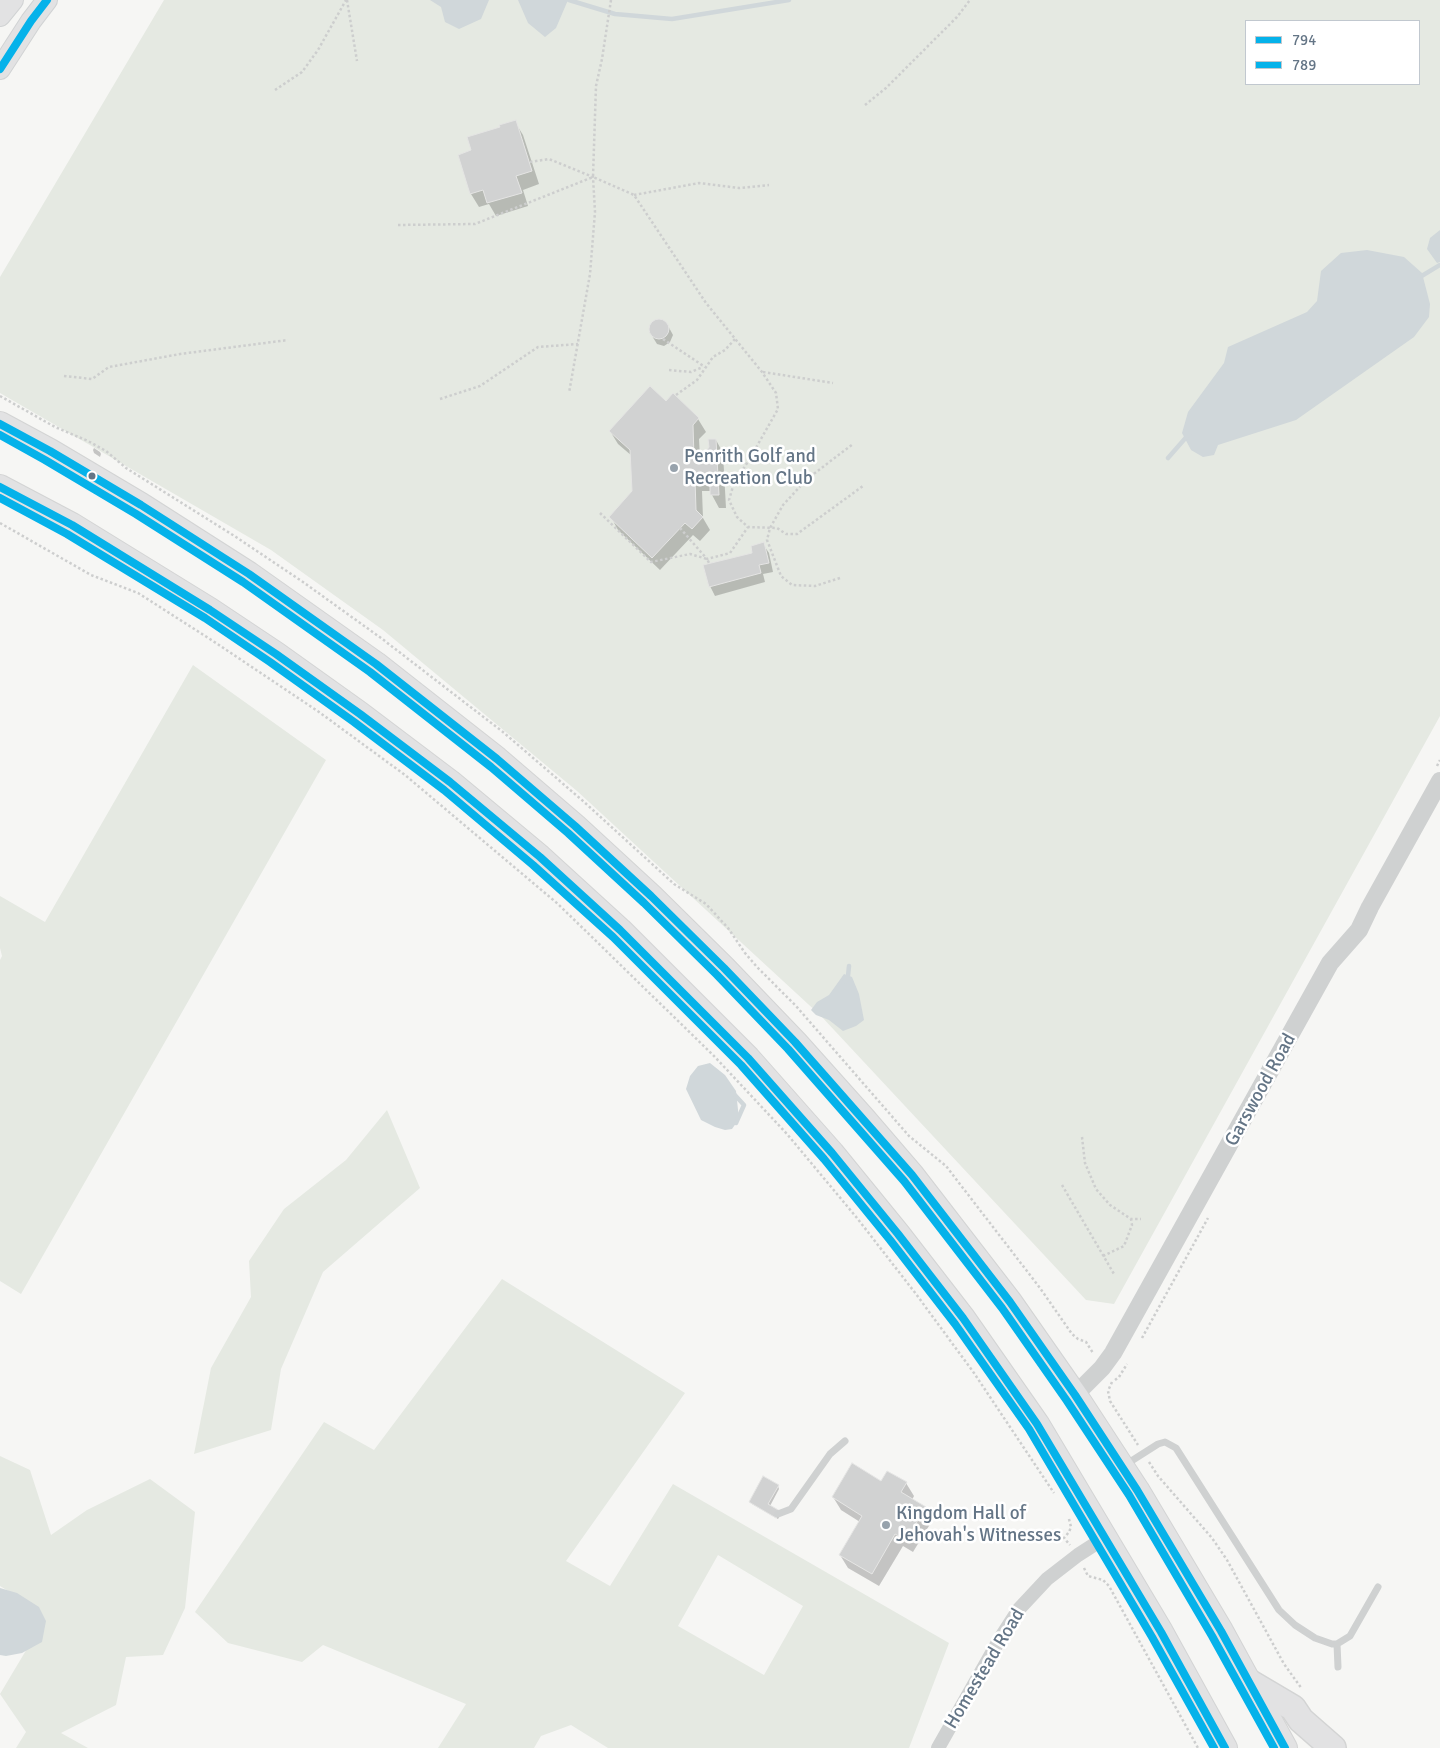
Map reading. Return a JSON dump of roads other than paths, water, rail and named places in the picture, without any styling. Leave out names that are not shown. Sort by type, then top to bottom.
[{"type":"highway","points":[[0,424],[141,505],[249,574],[376,664],[497,759],[575,826],[651,896],[724,968],[794,1042],[912,1175],[1010,1302],[1076,1395],[1122,1466],[1182,1564],[1285,1748]]},
{"type":"highway","points":[[0,487],[72,526],[210,610],[352,708],[450,782],[525,845],[620,930],[748,1058],[832,1153],[898,1234],[963,1318],[1037,1424],[1106,1537],[1225,1748]]},
{"type":"highway","points":[[1249,1682],[1293,1708],[1306,1725],[1333,1748]]},
{"type":"main road","points":[[0,16],[13,0]]},
{"type":"main road","points":[[0,69],[46,0]]},
{"type":"street","name":"Garswood Road","points":[[1076,1395],[1102,1368],[1122,1338],[1330,963],[1359,930],[1440,781]]},
{"type":"street","name":"Homestead Road","points":[[938,1748],[1019,1609],[1047,1579],[1078,1555],[1106,1537]]},
{"type":"lane","points":[[778,1514],[790,1509],[830,1454],[845,1441]]},
{"type":"lane","points":[[1122,1466],[1158,1444],[1165,1442],[1176,1448],[1279,1610],[1306,1633],[1326,1643],[1337,1644],[1350,1636],[1378,1587]]},
{"type":"lane","points":[[1337,1644],[1338,1667]]},
{"type":"waterway","points":[[569,0],[615,14],[672,19],[789,0]]},
{"type":"waterway","points":[[1420,277],[1440,265]]},
{"type":"waterway","points":[[1168,458],[1189,434]]},
{"type":"waterway","points":[[845,981],[848,976],[849,966]]},
{"type":"waterway","points":[[733,1093],[744,1105],[736,1123]]},
{"type":"place","name":"Penrith Golf and Recreation Club","points":[[674,468]]},
{"type":"place","name":"Kingdom Hall of Jehovah's Witnesses","points":[[886,1525]]}]
